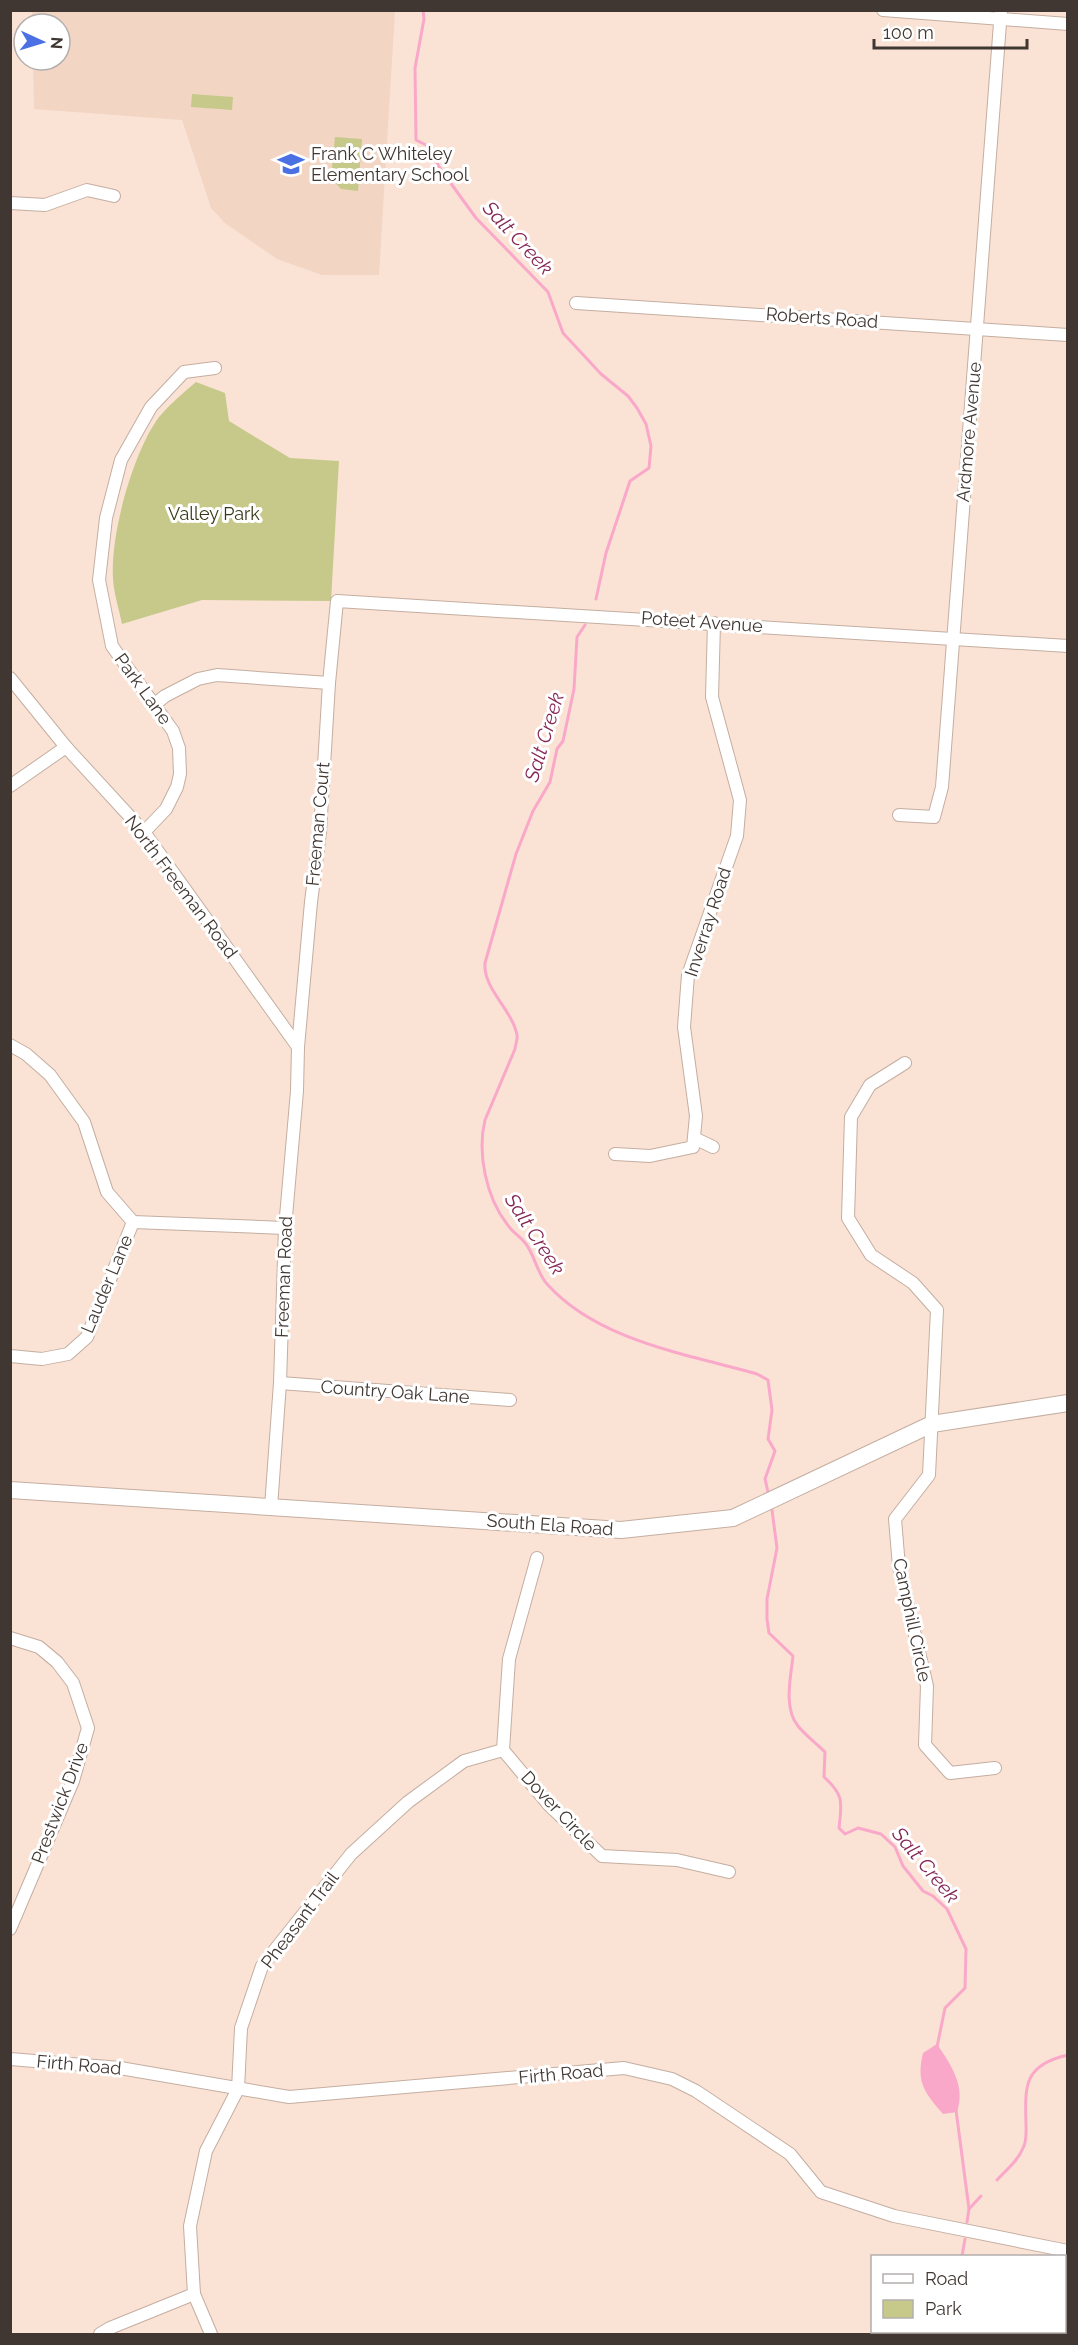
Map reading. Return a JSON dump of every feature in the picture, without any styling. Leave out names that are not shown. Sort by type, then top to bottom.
[{"type":"main road","name":"South Ela Road","points":[[10,1490],[621,1530],[733,1518],[932,1424],[1068,1403]]},
{"type":"street","points":[[883,10],[1000,15],[1068,24]]},
{"type":"street","name":"Ardmore Avenue","points":[[899,815],[934,817],[942,787],[1000,15]]},
{"type":"street","points":[[10,203],[45,205],[87,190],[114,196]]},
{"type":"street","name":"Roberts Road","points":[[576,303],[1068,335]]},
{"type":"street","name":"Park Lane","points":[[144,832],[166,809],[180,774],[180,748],[173,730],[112,646],[99,580],[105,518],[121,460],[151,407],[184,372],[215,368]]},
{"type":"street","name":"Poteet Avenue","points":[[337,601],[1068,646]]},
{"type":"street","name":"Freeman Court","points":[[298,1047],[311,902],[320,832],[329,683],[337,601]]},
{"type":"street","name":"Inverray Road","points":[[694,1138],[696,1116],[684,1027],[688,975],[737,836],[740,800],[712,697],[714,623]]},
{"type":"street","points":[[154,705],[165,696],[198,679],[217,675],[329,683]]},
{"type":"street","name":"North Freeman Road","points":[[10,678],[66,747],[144,832],[298,1047]]},
{"type":"street","points":[[10,786],[66,747]]},
{"type":"street","name":"Lauder Lane","points":[[10,1045],[26,1054],[50,1076],[84,1122],[107,1192],[133,1222],[285,1228]]},
{"type":"street","name":"Freeman Road","points":[[271,1507],[280,1383],[285,1228],[297,1091],[298,1047]]},
{"type":"street","points":[[905,1063],[870,1084],[850,1117],[848,1218],[871,1255],[913,1284],[937,1310],[932,1424]]},
{"type":"street","points":[[615,1154],[650,1156],[693,1147],[694,1138],[713,1147]]},
{"type":"street","name":"Lauder Lane","points":[[10,1356],[42,1359],[68,1354],[87,1337],[133,1222]]},
{"type":"street","name":"Country Oak Lane","points":[[280,1383],[510,1400]]},
{"type":"street","name":"Camphill Circle","points":[[932,1424],[929,1475],[895,1519],[899,1567],[927,1686],[925,1744],[950,1773],[995,1768]]},
{"type":"street","points":[[503,1750],[509,1659],[537,1558]]},
{"type":"street","name":"Prestwick Drive","points":[[10,1638],[39,1647],[57,1662],[74,1683],[88,1728],[73,1780],[10,1929]]},
{"type":"street","name":"Dover Circle","points":[[503,1750],[549,1805],[602,1856],[677,1860],[729,1872]]},
{"type":"street","name":"Pheasant Trail","points":[[194,2294],[190,2226],[206,2151],[238,2089],[242,2028],[262,1966],[351,1854],[408,1802],[464,1761],[503,1750]]},
{"type":"street","name":"Firth Road","points":[[10,2059],[120,2068],[289,2097],[624,2068],[672,2079],[696,2091],[790,2154],[821,2192],[894,2216],[1068,2251]]},
{"type":"street","points":[[100,2334],[194,2294],[212,2334]]},
{"type":"shaded area","name":"Frank C Whiteley Elementary School","points":[[395,11],[379,275],[322,275],[277,259],[225,223],[211,208],[182,120],[34,109],[33,72],[72,72],[72,12],[32,12]]},
{"type":"shaded area","points":[[937,2044],[956,2076],[960,2093],[957,2112],[943,2114],[923,2086],[921,2063],[923,2053]]},
{"type":"green space","points":[[192,94],[233,97],[232,110],[191,107]]},
{"type":"green space","points":[[335,137],[362,139],[358,191],[341,189],[331,178]]},
{"type":"green space","name":"Valley Park","points":[[196,382],[225,393],[229,421],[290,458],[339,461],[331,601],[202,600],[122,624],[115,596],[113,561],[119,518],[132,472],[149,432],[159,417]]},
{"type":"waterway","name":"Salt Creek","points":[[423,10],[424,19],[415,68],[416,140],[430,147],[439,167],[476,218],[548,292],[563,333],[601,374],[628,396],[646,424],[651,446],[649,468],[630,481],[606,553],[596,599]]},
{"type":"waterway","name":"Salt Creek","points":[[585,625],[577,637],[574,689],[563,741],[557,749],[550,782],[533,811],[516,854],[485,963],[488,982],[510,1016],[517,1037],[515,1049],[485,1120],[482,1146],[485,1174],[494,1201],[509,1227],[526,1244],[547,1284],[568,1303],[591,1319],[645,1343],[757,1374],[768,1380],[772,1410],[768,1439],[775,1451],[765,1479],[768,1492]]},
{"type":"waterway","name":"Salt Creek","points":[[772,1510],[777,1548],[767,1599],[769,1633],[793,1656],[789,1692],[793,1719],[804,1733],[825,1752],[824,1777],[835,1789],[840,1800],[839,1828],[845,1834],[858,1828],[881,1834],[895,1847],[903,1866],[923,1891],[933,1896],[947,1909],[966,1949],[965,1988],[945,2008],[937,2047]]},
{"type":"waterway","points":[[997,2180],[1021,2153],[1026,2140],[1026,2099],[1030,2079],[1042,2065],[1068,2055]]},
{"type":"waterway","name":"Salt Creek","points":[[956,2110],[969,2209],[967,2222]]},
{"type":"waterway","points":[[969,2209],[981,2196]]},
{"type":"waterway","name":"Salt Creek","points":[[962,2255],[965,2239]]},
{"type":"place","name":"Frank C Whiteley Elementary School","points":[[291,164]]}]
